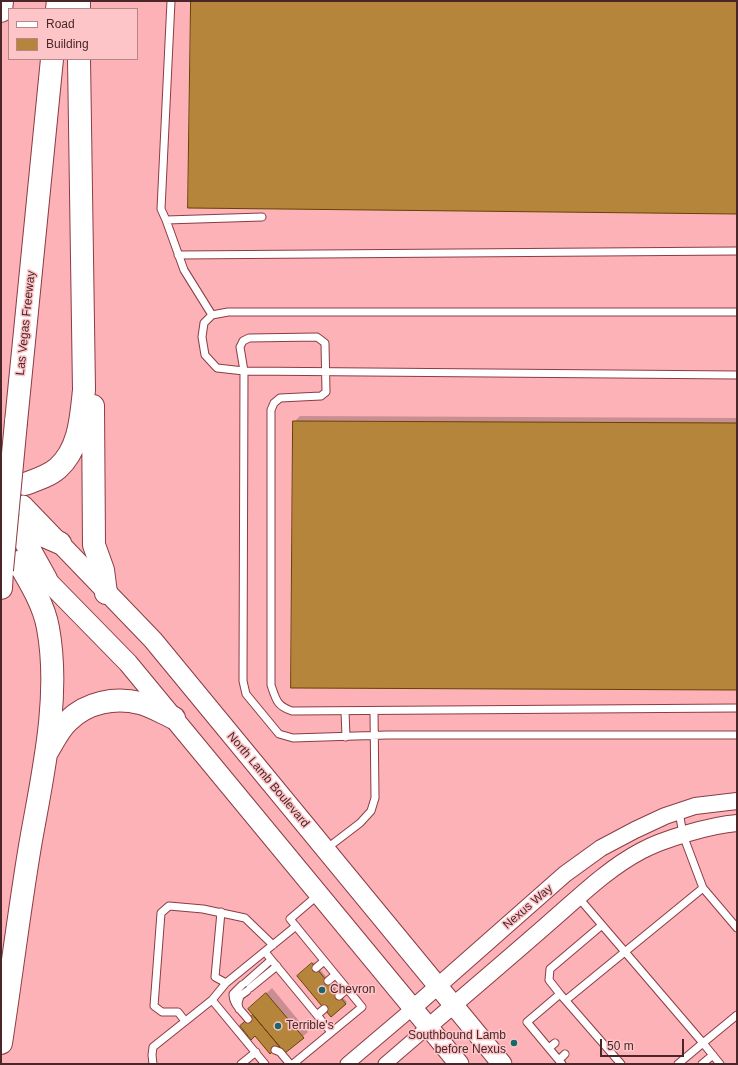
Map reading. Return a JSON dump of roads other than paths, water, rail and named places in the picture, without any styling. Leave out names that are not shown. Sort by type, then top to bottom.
[{"type":"highway","points":[[1,11],[2,1]]},
{"type":"highway","name":"Las Vegas Freeway","points":[[16,540],[16,422],[52,60]]},
{"type":"highway","points":[[1,1043],[46,754],[52,692],[52,659],[48,626],[16,540],[40,479],[58,468],[70,452],[78,433],[84,390],[79,60]]},
{"type":"highway","points":[[84,390],[94,408],[94,545],[103,570],[106,593]]},
{"type":"highway","points":[[16,540],[60,543]]},
{"type":"highway","points":[[16,540],[46,579]]},
{"type":"highway","points":[[46,754],[67,721],[83,710],[100,702],[117,700],[141,703],[174,718]]},
{"type":"main road","name":"North Lamb Boulevard","points":[[60,543],[106,593],[153,640],[502,1064]]},
{"type":"main road","points":[[46,579],[128,663],[459,1064]]},
{"type":"street","name":"Nexus Way","points":[[347,1064],[566,874],[601,848],[635,830],[679,811],[695,806],[737,801]]},
{"type":"street","points":[[385,1064],[578,897],[624,861],[642,850],[683,835],[737,823]]},
{"type":"lane","points":[[170,1],[161,209],[184,270],[212,315]]},
{"type":"lane","points":[[166,220],[262,217]]},
{"type":"lane","points":[[178,255],[737,251]]},
{"type":"lane","points":[[737,312],[228,312],[212,315],[204,323],[202,337],[205,355],[217,368],[244,371],[737,375]]},
{"type":"lane","points":[[737,708],[374,711],[292,711],[282,708],[274,696],[271,685],[271,410],[274,403],[280,398],[321,396],[326,392],[325,343],[317,337],[248,338],[243,341],[240,347],[244,371],[243,681],[246,694],[279,734],[294,738],[374,736],[737,735]]},
{"type":"lane","points":[[345,711],[346,737]]},
{"type":"lane","points":[[326,849],[360,823],[371,811],[375,798],[374,711]]},
{"type":"lane","points":[[679,811],[683,835],[703,888],[737,928]]},
{"type":"lane","points":[[566,1000],[703,888]]},
{"type":"lane","points":[[293,1064],[362,1007],[290,919],[319,894]]},
{"type":"lane","points":[[578,897],[703,1043],[718,1063]]},
{"type":"lane","points":[[185,1021],[178,1012],[162,1012],[154,1006],[162,913],[169,906],[203,909],[245,918],[273,945]]},
{"type":"lane","points":[[221,912],[215,977],[226,983]]},
{"type":"lane","points":[[602,925],[550,969],[549,980],[621,1064]]},
{"type":"lane","points":[[153,1064],[153,1047],[212,1000],[226,983],[296,926]]},
{"type":"lane","points":[[265,952],[331,1032]]},
{"type":"lane","points":[[248,1019],[240,1009],[238,1003],[240,996],[246,987],[271,960]]},
{"type":"lane","points":[[316,968],[324,961]]},
{"type":"lane","points":[[246,987],[277,966]]},
{"type":"lane","points":[[328,982],[335,975]]},
{"type":"lane","points":[[294,986],[300,981]]},
{"type":"lane","points":[[340,996],[347,989]]},
{"type":"lane","points":[[305,1000],[312,994]]},
{"type":"lane","points":[[560,994],[526,1022],[561,1062],[565,1054]]},
{"type":"lane","points":[[212,1000],[265,1064]]},
{"type":"lane","points":[[317,1015],[324,1009]]},
{"type":"lane","points":[[678,1064],[737,1015]]},
{"type":"lane","points":[[577,1025],[583,1020]]},
{"type":"lane","points":[[587,1036],[593,1031]]},
{"type":"lane","points":[[549,1048],[555,1043]]},
{"type":"lane","points":[[597,1049],[604,1044]]},
{"type":"lane","points":[[275,1050],[280,1052],[290,1064]]},
{"type":"lane","points":[[241,1064],[256,1052]]},
{"type":"lane","points":[[702,1064],[713,1055]]},
{"type":"lane","points":[[609,1062],[615,1057]]},
{"type":"place","name":"Chevron","points":[[322,990]]},
{"type":"place","name":"Terrible's","points":[[278,1026]]},
{"type":"place","name":"Southbound Lamb before Nexus","points":[[514,1043]]}]
